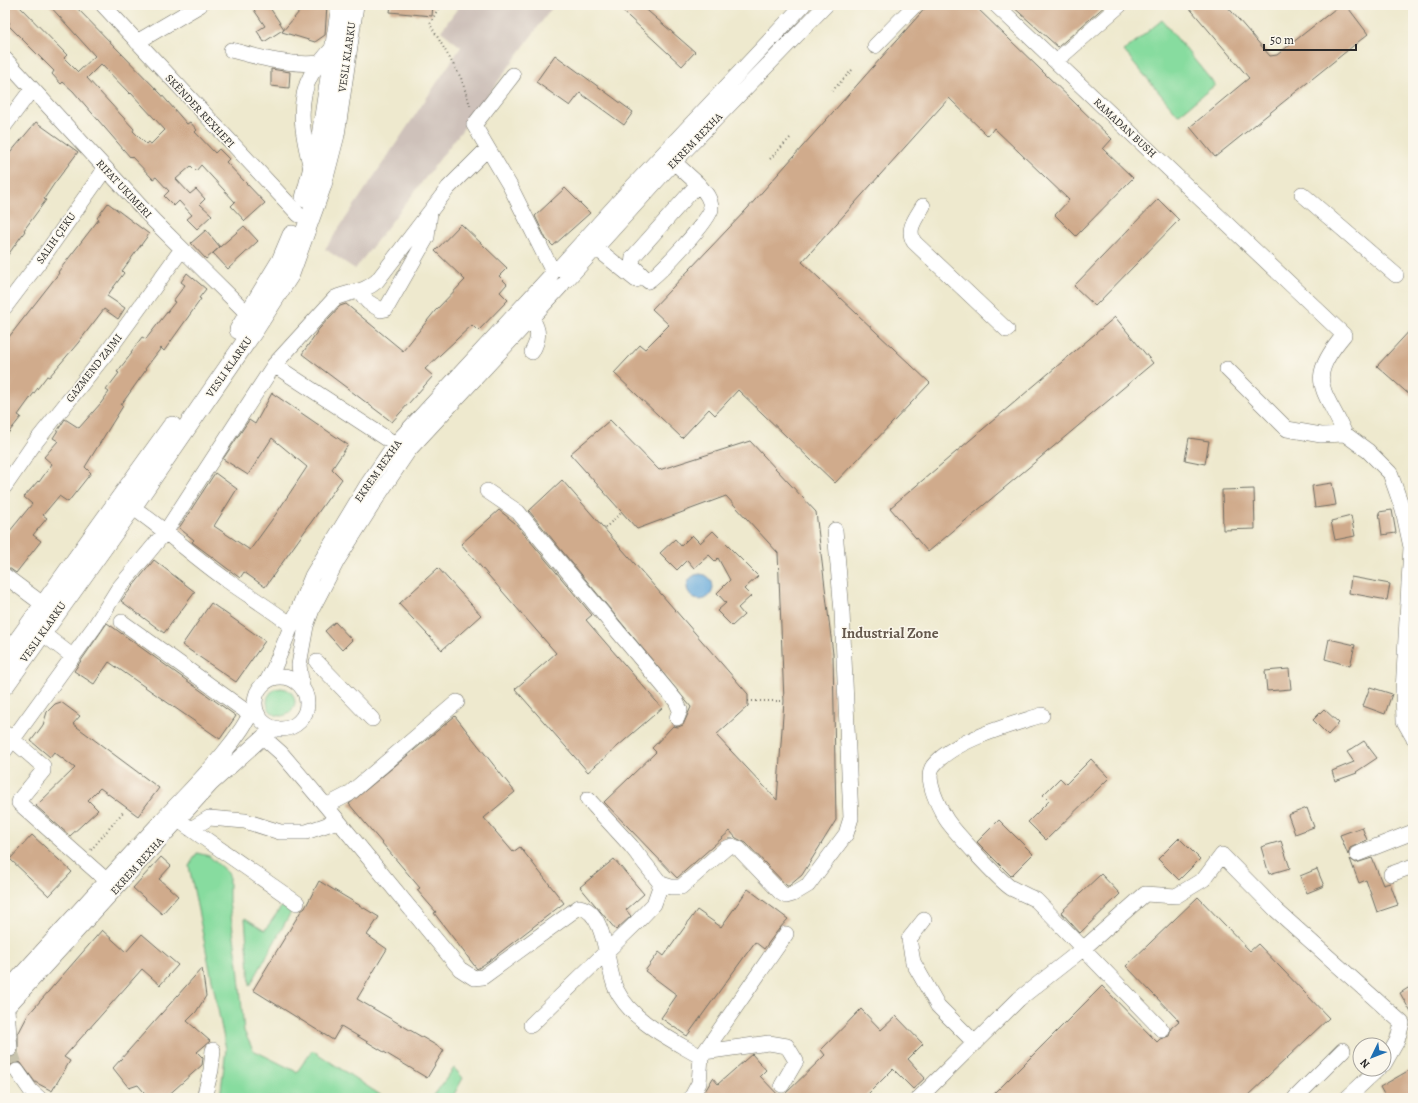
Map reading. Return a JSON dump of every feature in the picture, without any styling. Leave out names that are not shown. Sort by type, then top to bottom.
[{"type":"main road","name":"VESLI KLARKU","points":[[5,659],[50,609],[132,508],[253,320],[281,260],[299,215],[312,172],[321,136],[341,5]]},
{"type":"main road","name":"VESLI KLARKU","points":[[5,685],[42,633],[50,609],[170,429],[290,274],[322,185],[335,135],[354,5]]},
{"type":"street","name":"SKËNDER REXHEPI","points":[[103,5],[299,215]]},
{"type":"street","points":[[137,42],[153,31],[200,5]]},
{"type":"street","name":"EKREM REXHA","points":[[5,992],[189,791],[227,747],[253,710],[258,691],[274,668],[302,598],[325,553],[367,484],[394,444],[558,276],[630,189],[804,5]]},
{"type":"street","name":"EKREM REXHA","points":[[6,1009],[211,784],[263,736],[276,728],[293,726],[302,717],[307,705],[306,696],[302,688],[299,665],[306,626],[313,607],[337,561],[409,450],[532,319],[558,276],[596,248],[674,162],[826,5]]},
{"type":"street","points":[[875,46],[915,5]]},
{"type":"street","name":"RAMADAN BUSH","points":[[996,5],[1344,335],[1333,349],[1323,366],[1320,376],[1323,389],[1345,434]]},
{"type":"street","points":[[1064,54],[1120,5]]},
{"type":"street","points":[[312,172],[305,146],[303,104],[306,86],[320,63],[336,44]]},
{"type":"street","points":[[231,50],[282,63],[301,65],[320,63]]},
{"type":"street","name":"RIFAT UKIMERI","points":[[5,59],[105,169],[182,250],[253,320]]},
{"type":"street","points":[[513,75],[474,125],[510,186],[558,276]]},
{"type":"street","points":[[5,125],[32,89]]},
{"type":"street","points":[[106,880],[19,803],[20,799],[43,771],[43,766],[7,741],[95,626],[118,589],[166,531],[274,365],[335,298],[348,292],[363,291],[377,281],[448,188],[487,149]]},
{"type":"street","points":[[596,248],[639,282],[644,283],[648,281],[704,223],[711,210],[710,200],[698,184],[674,162]]},
{"type":"street","name":"SALIH ÇEKU","points":[[5,307],[105,169]]},
{"type":"street","points":[[648,281],[632,265],[633,257],[698,184]]},
{"type":"street","points":[[1302,194],[1396,275]]},
{"type":"street","points":[[923,206],[911,228],[911,236],[914,242],[1007,330]]},
{"type":"street","points":[[363,291],[363,296],[368,302],[381,310],[386,309],[427,237],[430,210]]},
{"type":"street","name":"GAZMEND ZAJMI","points":[[5,486],[34,444],[108,351],[182,250]]},
{"type":"street","points":[[532,319],[538,328],[538,342],[532,352]]},
{"type":"street","points":[[274,365],[394,444]]},
{"type":"street","points":[[1227,369],[1287,429],[1322,434],[1345,434],[1368,451],[1390,473],[1403,510],[1411,547],[1402,692],[1404,721],[1413,737]]},
{"type":"street","points":[[487,491],[518,512],[676,700],[680,710],[677,718]]},
{"type":"street","points":[[132,508],[166,531],[228,582],[271,609],[291,625]]},
{"type":"street","points":[[588,799],[631,846],[662,884],[671,887],[681,887],[726,848],[732,846],[740,849],[781,893],[786,896],[793,894],[808,885],[846,834],[851,818],[842,612],[835,530]]},
{"type":"street","points":[[5,576],[50,609]]},
{"type":"street","points":[[122,622],[253,710],[262,720],[276,728]]},
{"type":"street","points":[[42,633],[72,656]]},
{"type":"street","points":[[317,662],[372,719]]},
{"type":"street","points":[[266,681],[282,677],[290,678],[302,688]]},
{"type":"street","points":[[326,806],[349,794],[457,702]]},
{"type":"street","points":[[1042,715],[981,736],[944,755],[932,767],[929,783],[947,820],[982,859],[1010,887],[1036,900],[1162,1030]]},
{"type":"street","points":[[263,736],[280,753],[326,806],[460,969],[474,978],[484,977],[579,907],[587,910],[600,927],[615,988],[625,1005],[655,1030],[703,1054],[769,1043],[787,1046],[796,1061],[782,1085]]},
{"type":"street","points":[[191,829],[209,818],[245,821],[280,832],[306,832],[338,821]]},
{"type":"street","points":[[178,820],[296,902]]},
{"type":"street","points":[[1357,854],[1413,832]]},
{"type":"street","points":[[919,1098],[1019,999],[1084,948],[1145,894],[1176,896],[1204,880],[1222,855],[1276,910],[1402,1022],[1397,1041],[1392,1050]]},
{"type":"street","points":[[1391,874],[1413,866]]},
{"type":"street","points":[[531,1025],[654,904],[662,884]]},
{"type":"street","points":[[924,920],[909,939],[913,962],[938,1006],[975,1043]]},
{"type":"street","points":[[691,1098],[699,1083],[703,1054],[786,934]]},
{"type":"street","points":[[6,1009],[8,1045]]},
{"type":"street","points":[[204,1098],[211,1070],[213,1050]]},
{"type":"street","points":[[1296,1098],[1343,1050]]},
{"type":"street","points":[[17,1071],[31,1091],[39,1098]]},
{"type":"street","points":[[1347,1098],[1369,1077]]},
{"type":"path","points":[[440,5],[430,24],[461,78],[474,125]]},
{"type":"path","points":[[832,91],[854,69]]},
{"type":"path","points":[[770,159],[792,136]]},
{"type":"path","points":[[605,528],[622,512]]},
{"type":"path","points":[[748,701],[784,701]]},
{"type":"path","points":[[85,860],[123,812]]},
{"type":"shaded area","points":[[460,5],[554,5],[473,116],[355,269],[325,249],[461,47],[441,31]]},
{"type":"green space","points":[[1162,20],[1215,85],[1178,115],[1124,51]]},
{"type":"green space","points":[[281,688],[287,689],[291,692],[294,696],[294,708],[291,712],[287,715],[281,716],[275,715],[271,712],[268,708],[267,702],[268,696],[271,692],[275,689]]},
{"type":"green space","points":[[197,853],[209,856],[229,874],[229,902],[238,965],[244,1031],[253,1050],[297,1072],[312,1050],[385,1098],[220,1098],[226,1049],[189,866]]},
{"type":"green space","points":[[282,906],[291,912],[250,986],[245,918],[265,930]]},
{"type":"green space","points":[[454,1068],[463,1078],[452,1098],[432,1098]]},
{"type":"water","points":[[700,574],[709,578],[713,587],[709,596],[700,600],[691,596],[687,587],[691,578]]},
{"type":"building","points":[[5,5],[18,5],[67,55],[64,58],[78,72],[95,56],[49,5],[74,5],[161,94],[187,124],[190,122],[197,130],[195,132],[215,153],[219,149],[229,159],[226,162],[265,203],[245,221],[231,206],[235,202],[201,165],[196,171],[191,166],[176,179],[190,194],[196,189],[205,199],[200,204],[212,215],[197,229],[187,219],[192,215],[179,201],[174,206],[164,196],[169,191],[156,177],[153,179],[131,156],[130,157],[73,91],[63,82],[61,84],[52,74],[54,71],[8,25],[10,23],[5,19]],"holes":[[[101,64],[130,94],[131,93],[165,130],[151,144],[148,142],[146,144],[133,131],[134,129],[87,78]]]},
{"type":"building","points":[[261,5],[268,5],[284,29],[264,42],[257,31],[265,26],[254,10]]},
{"type":"building","points":[[305,5],[327,5],[325,35],[315,42],[282,32]]},
{"type":"building","points":[[391,5],[433,5],[432,16],[390,12]]},
{"type":"building","points":[[616,5],[641,5],[695,52],[682,66]]},
{"type":"building","points":[[928,5],[974,5],[1112,139],[1103,149],[1133,178],[1076,236],[1055,215],[1069,200],[994,128],[988,136],[949,98],[802,262],[930,383],[835,483],[738,390],[715,415],[709,409],[682,438],[614,373],[640,345],[645,349],[669,325],[652,309],[747,209]]},
{"type":"building","points":[[1011,5],[1106,5],[1058,47]]},
{"type":"building","points":[[1187,5],[1226,5],[1270,56],[1277,55],[1340,5],[1346,5],[1368,34],[1215,157],[1190,127],[1249,78]]},
{"type":"building","points":[[555,55],[633,112],[624,125],[580,93],[570,106],[536,82]]},
{"type":"building","points":[[271,69],[290,72],[289,88],[271,86]]},
{"type":"building","points":[[36,122],[78,152],[54,184],[44,199],[46,200],[5,259],[5,159]]},
{"type":"building","points":[[565,188],[590,213],[553,246],[546,239],[535,216]]},
{"type":"building","points":[[1158,199],[1179,220],[1095,306],[1074,286]]},
{"type":"building","points":[[108,203],[149,234],[122,271],[124,273],[107,296],[125,308],[118,319],[104,309],[78,343],[49,377],[47,376],[18,415],[21,417],[5,437],[5,342],[59,273],[58,272],[99,219],[97,218]]},
{"type":"building","points":[[461,224],[507,268],[499,276],[507,284],[500,292],[508,300],[478,331],[472,325],[425,369],[433,376],[392,422],[302,354],[319,329],[340,306],[346,304],[403,351],[435,311],[465,280],[435,251]]},
{"type":"building","points":[[244,226],[258,241],[228,269],[213,253]]},
{"type":"building","points":[[206,230],[220,247],[206,259],[191,243]]},
{"type":"building","points":[[187,273],[206,289],[199,298],[201,299],[164,351],[161,348],[145,369],[146,370],[121,405],[123,406],[85,467],[91,473],[68,502],[59,496],[43,515],[47,518],[33,535],[41,541],[16,573],[5,565],[5,537],[32,504],[24,497],[38,481],[39,482],[52,464],[44,457],[58,441],[53,438],[65,419],[79,428],[101,403],[109,392],[106,390],[119,373],[117,372],[132,353],[131,352],[142,337],[146,339],[175,302],[173,301],[185,285],[181,282]]},
{"type":"building","points":[[1115,317],[1153,363],[928,552],[890,508]]},
{"type":"building","points":[[1413,327],[1413,398],[1377,366]]},
{"type":"building","points":[[272,393],[348,445],[332,469],[342,479],[265,587],[244,572],[240,578],[192,542],[194,540],[179,528],[215,473],[237,489],[214,526],[250,550],[276,514],[307,467],[272,438],[248,475],[223,459],[249,420],[255,424]]},
{"type":"building","points":[[610,420],[659,470],[750,441],[816,512],[833,654],[836,820],[802,875],[789,886],[787,886],[746,843],[736,838],[730,831],[677,878],[604,802],[656,752],[652,748],[673,726],[678,727],[683,725],[691,707],[529,511],[562,480],[748,694],[748,706],[716,735],[777,800],[784,701],[778,553],[726,496],[637,529],[570,454]]},
{"type":"building","points":[[1189,438],[1209,441],[1205,464],[1185,460]]},
{"type":"building","points":[[1332,483],[1336,505],[1315,508],[1312,486]]},
{"type":"building","points":[[1254,489],[1255,529],[1223,530],[1222,490]]},
{"type":"building","points":[[499,510],[515,523],[592,615],[586,620],[662,708],[588,772],[515,689],[556,653],[461,544]]},
{"type":"building","points":[[1392,510],[1396,533],[1382,535],[1379,512]]},
{"type":"building","points":[[1351,516],[1355,536],[1335,540],[1331,521]]},
{"type":"building","points":[[713,531],[758,576],[744,589],[751,596],[738,608],[744,615],[732,626],[717,611],[726,603],[717,593],[730,580],[718,558],[715,561],[709,555],[694,568],[687,560],[677,570],[660,553],[675,539],[681,546],[692,535],[700,543]]},
{"type":"building","points":[[154,560],[195,592],[164,633],[121,601]]},
{"type":"building","points":[[438,568],[481,615],[442,650],[399,604]]},
{"type":"building","points":[[1351,577],[1390,584],[1387,600],[1349,593]]},
{"type":"building","points":[[211,603],[265,641],[236,682],[182,645]]},
{"type":"building","points":[[335,622],[352,640],[342,650],[325,631]]},
{"type":"building","points":[[107,623],[236,716],[220,739],[109,662],[94,684],[74,671]]},
{"type":"building","points":[[1329,639],[1355,645],[1350,666],[1325,659]]},
{"type":"building","points":[[1289,669],[1291,689],[1267,691],[1265,671]]},
{"type":"building","points":[[1370,687],[1392,694],[1385,714],[1363,706]]},
{"type":"building","points":[[61,702],[80,716],[73,724],[159,788],[138,816],[100,788],[88,800],[98,810],[70,836],[36,806],[75,768],[54,752],[50,757],[31,741],[43,725],[47,712],[55,704]]},
{"type":"building","points":[[1324,709],[1339,723],[1328,735],[1313,720]]},
{"type":"building","points":[[455,716],[515,792],[484,818],[513,852],[520,847],[564,903],[477,969],[434,913],[436,912],[417,890],[420,888],[349,804]]},
{"type":"building","points":[[1364,741],[1377,758],[1356,772],[1357,773],[1335,781],[1332,771],[1354,762],[1347,752]]},
{"type":"building","points":[[1091,759],[1109,778],[1046,840],[1028,822],[1049,801],[1043,795],[1060,778],[1066,784]]},
{"type":"building","points":[[1307,808],[1314,827],[1295,834],[1288,815]]},
{"type":"building","points":[[999,820],[1033,854],[1011,876],[977,842]]},
{"type":"building","points":[[1362,827],[1367,840],[1350,848],[1348,855],[1340,835]]},
{"type":"building","points":[[32,835],[72,872],[49,896],[10,859]]},
{"type":"building","points":[[1179,838],[1200,859],[1179,880],[1158,859]]},
{"type":"building","points":[[1281,841],[1290,868],[1269,874],[1261,847]]},
{"type":"building","points":[[161,857],[171,866],[159,879],[178,896],[162,914],[133,888]]},
{"type":"building","points":[[1372,858],[1383,885],[1390,883],[1398,905],[1377,912],[1366,880],[1359,883],[1350,859],[1356,863]]},
{"type":"building","points":[[614,859],[644,894],[626,910],[631,916],[616,930],[580,887]]},
{"type":"building","points":[[1317,869],[1324,886],[1307,893],[1300,876]]},
{"type":"building","points":[[1101,874],[1120,894],[1080,933],[1061,912]]},
{"type":"building","points":[[319,881],[379,917],[367,935],[387,949],[357,999],[444,1050],[427,1078],[341,1026],[333,1040],[253,990],[301,911],[305,908]]},
{"type":"building","points":[[748,889],[788,919],[764,949],[755,942],[687,1036],[661,1018],[677,995],[645,971],[659,952],[664,956],[697,910],[721,927]]},
{"type":"building","points":[[1198,897],[1250,951],[1258,944],[1329,1018],[1245,1098],[990,1098],[1102,986],[1157,1042],[1160,1039],[1169,1036],[1171,1028],[1179,1021],[1126,966]]},
{"type":"building","points":[[102,930],[126,952],[142,934],[178,965],[160,985],[142,969],[64,1057],[70,1061],[52,1091],[35,1082],[21,1063],[16,1062],[9,1066],[5,1064],[5,1056],[11,1058],[18,1053],[18,1034],[28,1015]]},
{"type":"building","points":[[202,968],[206,996],[196,1012],[187,1021],[210,1041],[197,1052],[203,1058],[202,1065],[165,1098],[149,1098],[138,1085],[129,1088],[113,1068]]},
{"type":"building","points":[[1413,985],[1413,1016],[1400,993]]},
{"type":"building","points":[[861,1009],[881,1030],[896,1016],[923,1044],[908,1059],[925,1078],[913,1089],[893,1069],[864,1098],[781,1098],[825,1055],[821,1050]]},
{"type":"building","points":[[752,1054],[766,1070],[760,1076],[781,1098],[701,1098],[713,1078],[718,1084]]},
{"type":"building","points":[[1413,1068],[1413,1098],[1386,1098],[1380,1087]]},
{"type":"tunnel","points":[[10,1049],[17,1071]]},
{"type":"district","name":"Industrial Zone","points":[[890,633]]}]
